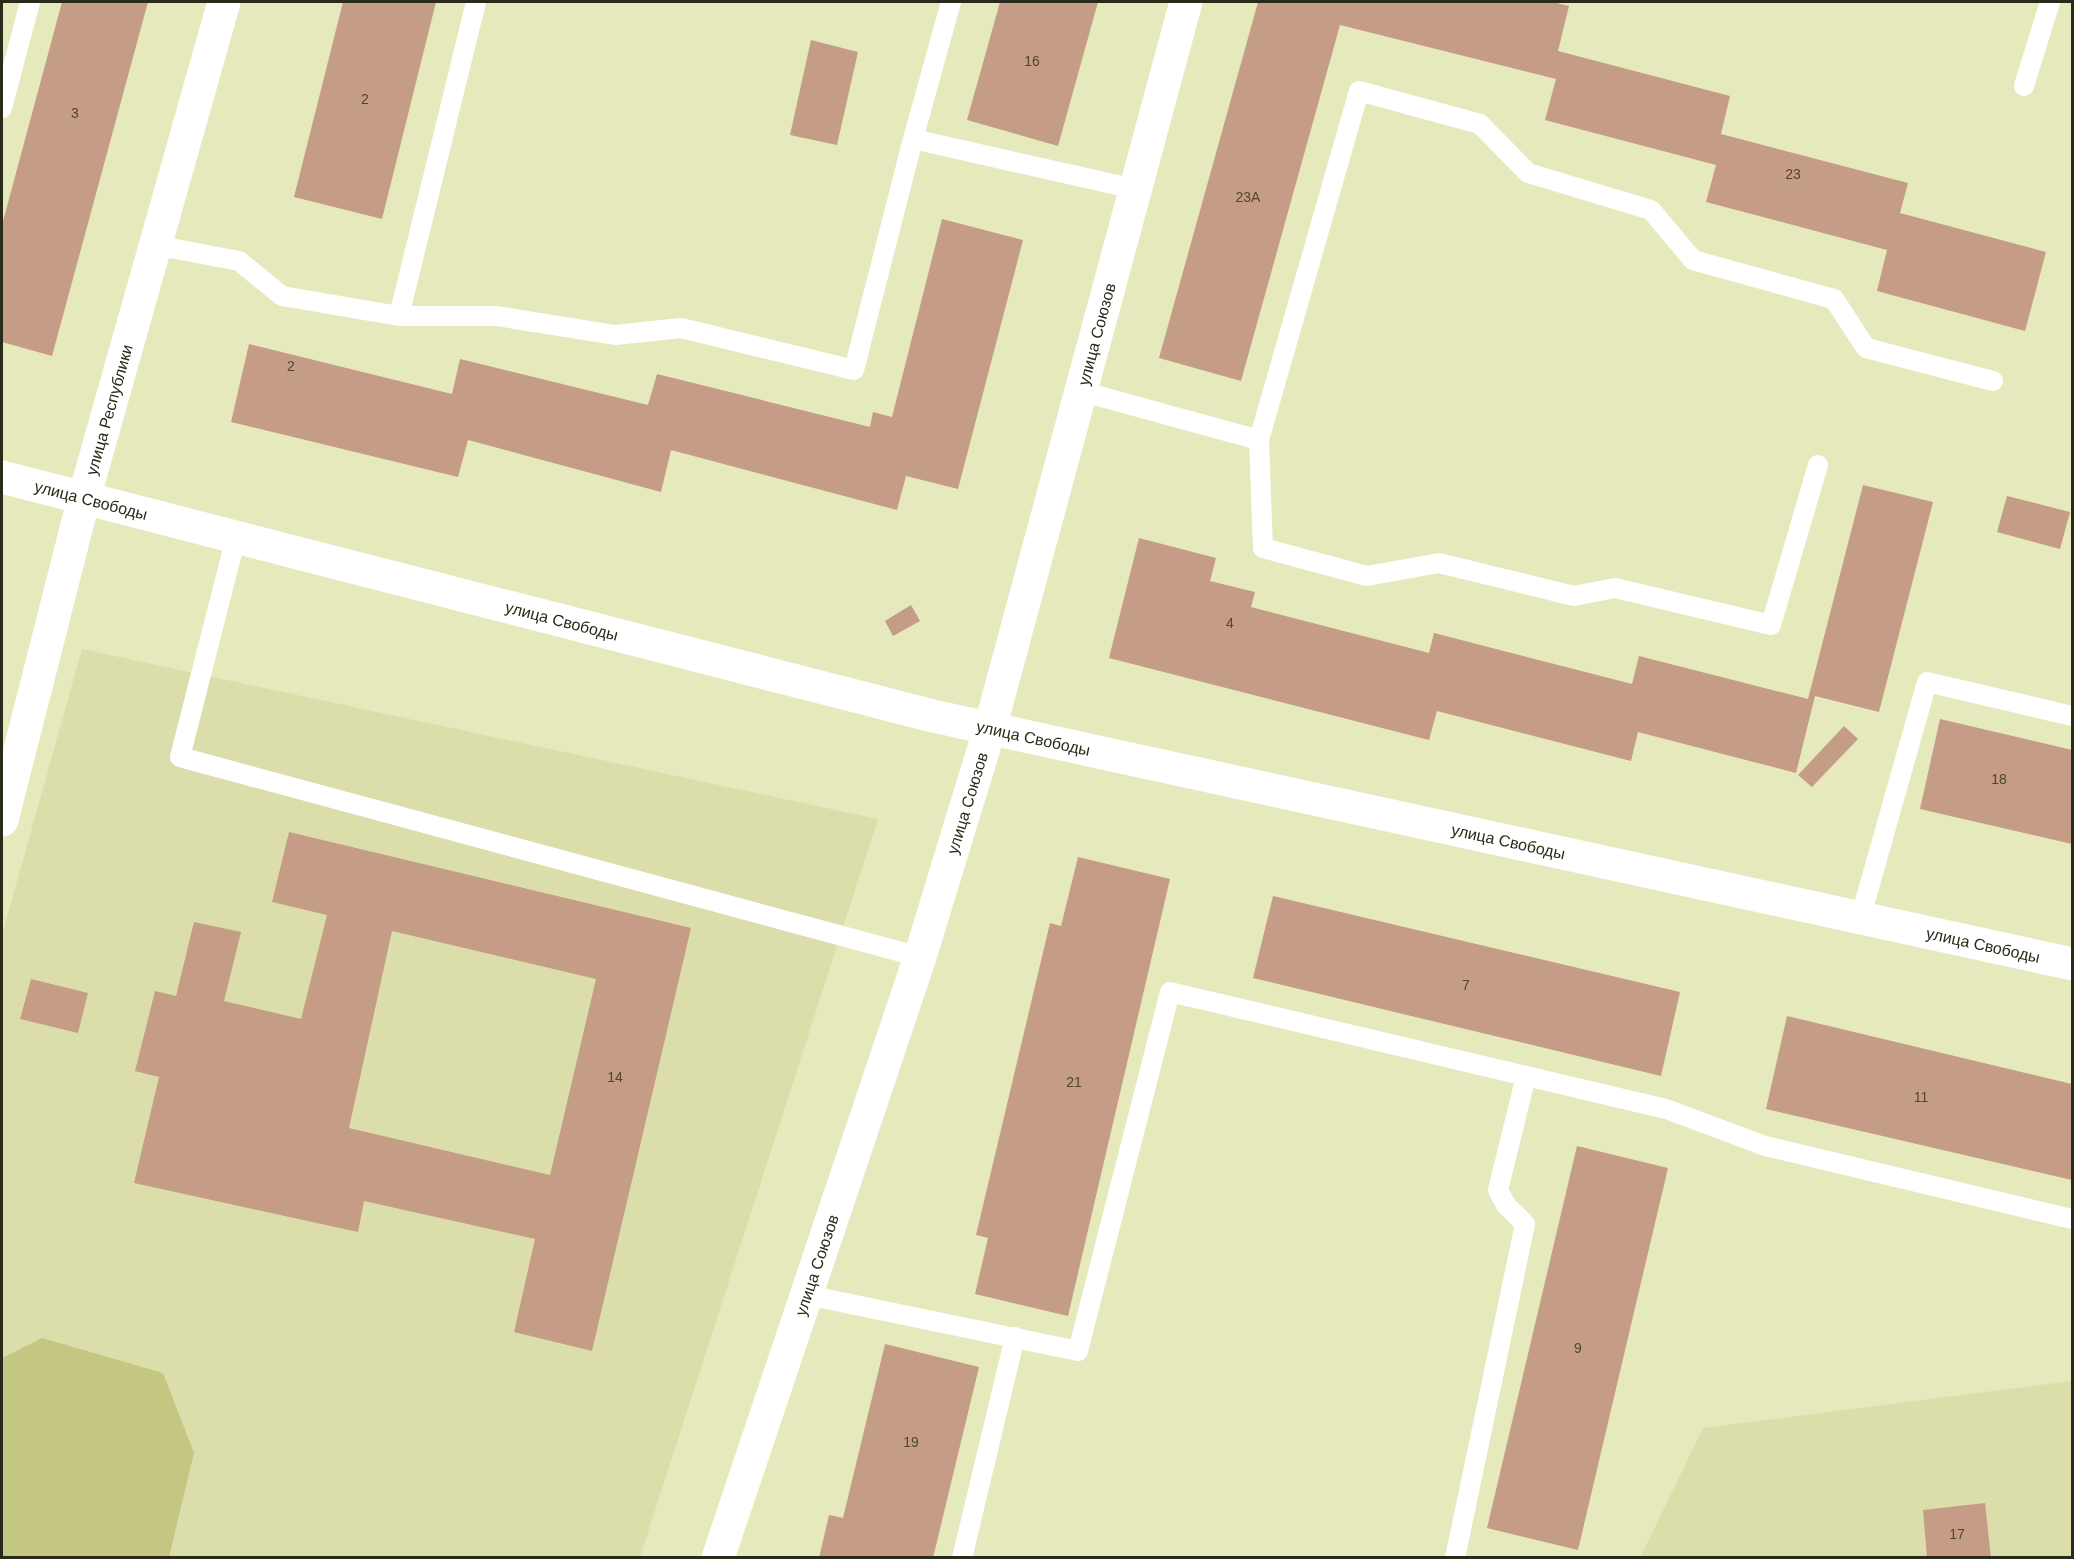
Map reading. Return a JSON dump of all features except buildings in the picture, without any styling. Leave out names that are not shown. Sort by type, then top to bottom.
[{"type":"street","name":"улица Республики","points":[[2,820],[84,498],[224,2]]},
{"type":"street","name":"улица Союзов","points":[[718,1557],[920,957],[990,728],[1186,2]]},
{"type":"street","name":"улица Свободы","points":[[2,477],[990,728],[2073,964]]},
{"type":"lane","points":[[2,108],[30,2]]},
{"type":"lane","points":[[399,316],[476,2]]},
{"type":"lane","points":[[155,245],[239,261],[282,296],[399,316],[497,316],[615,335],[681,328],[854,370],[912,139],[951,2]]},
{"type":"lane","points":[[2024,86],[2050,2]]},
{"type":"lane","points":[[1818,465],[1771,625],[1615,588],[1574,596],[1439,562],[1367,576],[1263,548],[1258,440],[1359,91],[1480,124],[1528,173],[1651,210],[1693,260],[1834,299],[1866,348],[1993,381]]},
{"type":"lane","points":[[912,139],[1135,189]]},
{"type":"lane","points":[[1080,392],[1258,440]]},
{"type":"lane","points":[[236,537],[180,757],[920,957]]},
{"type":"lane","points":[[1860,919],[1926,682],[2073,716]]},
{"type":"lane","points":[[807,1295],[1078,1351],[1170,992],[1666,1109],[1765,1146],[2073,1219]]},
{"type":"lane","points":[[1455,1557],[1525,1224],[1506,1205],[1498,1190],[1526,1076]]},
{"type":"lane","points":[[962,1557],[1015,1337]]},
{"type":"shaded area","points":[[82,649],[878,819],[640,1557],[2,1558],[2,935]]},
{"type":"shaded area","points":[[42,1338],[163,1373],[194,1453],[169,1557],[2,1557],[2,1358]]},
{"type":"shaded area","points":[[2072,1381],[2072,1557],[1640,1558],[1703,1428]]}]
